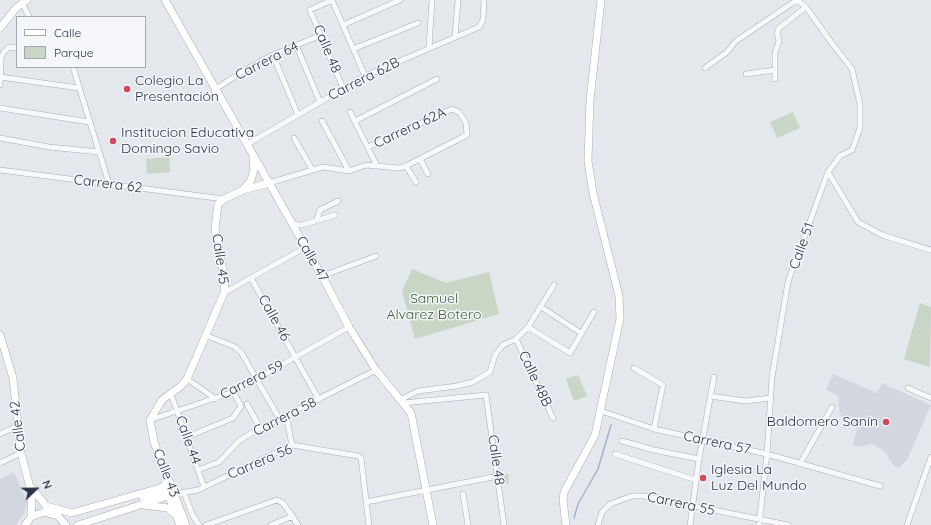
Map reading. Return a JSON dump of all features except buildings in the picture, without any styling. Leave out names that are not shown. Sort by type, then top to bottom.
[{"type":"street","name":"Calle 47","points":[[165,0],[214,90],[296,227],[349,327],[376,370],[404,402],[413,420],[433,525]]},
{"type":"street","points":[[332,0],[365,76]]},
{"type":"street","name":"Calle 48","points":[[332,0],[310,10],[343,88]]},
{"type":"street","points":[[343,25],[400,0]]},
{"type":"street","points":[[429,48],[432,0]]},
{"type":"street","points":[[455,37],[458,0]]},
{"type":"street","name":"Carrera 62B","points":[[246,145],[365,76],[479,27],[483,20],[484,0]]},
{"type":"street","points":[[566,525],[563,500],[564,492],[593,440],[601,411],[619,326],[620,309],[616,282],[590,179],[590,100],[601,0]]},
{"type":"street","points":[[705,68],[727,52],[736,41],[797,0]]},
{"type":"street","name":"Calle 51","points":[[760,523],[767,454],[772,378],[788,282],[828,172],[840,156],[852,150],[860,128],[860,104],[852,69],[830,42],[806,7],[797,0]]},
{"type":"street","points":[[24,1],[29,16]]},
{"type":"street","points":[[0,28],[24,1]]},
{"type":"street","points":[[775,79],[775,53],[778,41],[777,32],[779,28],[806,7]]},
{"type":"street","points":[[353,49],[418,23]]},
{"type":"street","name":"Carrera 64","points":[[214,90],[245,70],[273,55],[321,35]]},
{"type":"street","points":[[296,45],[320,102]]},
{"type":"street","points":[[0,85],[2,58],[4,52],[9,47],[16,48]]},
{"type":"street","points":[[273,55],[298,115]]},
{"type":"street","points":[[73,68],[78,88],[109,184]]},
{"type":"street","points":[[746,74],[775,70]]},
{"type":"street","points":[[0,77],[78,88]]},
{"type":"street","points":[[355,121],[437,79]]},
{"type":"street","points":[[0,108],[89,122]]},
{"type":"street","name":"Carrera 62A","points":[[368,147],[452,109],[459,112],[466,123],[467,135],[420,159]]},
{"type":"street","points":[[350,112],[376,164]]},
{"type":"street","points":[[322,121],[348,171]]},
{"type":"street","points":[[0,138],[49,147],[99,152]]},
{"type":"street","points":[[294,138],[312,169]]},
{"type":"street","points":[[243,190],[251,180],[254,170],[253,157]]},
{"type":"street","points":[[217,201],[243,190],[323,167],[348,171],[366,165],[376,164],[399,168],[420,159],[428,174]]},
{"type":"street","points":[[406,166],[416,182]]},
{"type":"street","name":"Carrera 62","points":[[0,170],[109,184],[217,201]]},
{"type":"street","points":[[828,172],[858,222],[882,235],[931,250]]},
{"type":"street","points":[[316,221],[320,210],[338,200]]},
{"type":"street","name":"Calle 45","points":[[150,420],[162,400],[181,386],[187,379],[224,293],[225,282],[215,229],[217,201]]},
{"type":"street","points":[[296,227],[335,215]]},
{"type":"street","points":[[224,293],[306,247]]},
{"type":"street","points":[[322,276],[376,256]]},
{"type":"street","name":"Calle 46","points":[[251,278],[319,400]]},
{"type":"street","points":[[404,402],[408,395],[418,391],[457,386],[473,382],[490,372],[495,355],[502,345],[516,339],[528,327],[554,286]]},
{"type":"street","points":[[540,307],[581,333]]},
{"type":"street","points":[[528,327],[570,353],[594,312]]},
{"type":"street","name":"Carrera 59","points":[[150,420],[233,392],[349,327]]},
{"type":"street","name":"Calle 42","points":[[0,335],[13,378],[21,453],[29,482],[32,502],[31,517]]},
{"type":"street","points":[[205,335],[238,348],[279,418]]},
{"type":"street","name":"Calle 48B","points":[[516,339],[553,418]]},
{"type":"street","points":[[634,368],[663,385],[654,429]]},
{"type":"street","name":"Carrera 58","points":[[198,470],[219,462],[240,440],[260,428],[319,400],[376,370]]},
{"type":"street","points":[[690,525],[699,459],[714,377]]},
{"type":"street","points":[[187,379],[216,399]]},
{"type":"street","points":[[908,388],[931,398]]},
{"type":"street","points":[[187,437],[233,418],[239,412],[240,403],[233,392]]},
{"type":"street","name":"Calle 44","points":[[171,394],[204,487]]},
{"type":"street","name":"Calle 48","points":[[404,402],[486,395],[504,525]]},
{"type":"street","points":[[710,396],[745,401],[771,398]]},
{"type":"street","points":[[247,404],[260,428]]},
{"type":"street","points":[[800,464],[832,407]]},
{"type":"street","name":"Carrera 57","points":[[601,411],[654,429],[767,454],[880,486]]},
{"type":"street","points":[[286,415],[292,445]]},
{"type":"street","name":"Calle 43","points":[[150,420],[154,442],[167,475],[170,494],[180,525]]},
{"type":"street","points":[[0,434],[17,426]]},
{"type":"street","points":[[622,441],[654,450],[699,459]]},
{"type":"street","name":"Carrera 56","points":[[31,517],[44,512],[58,516],[77,516],[170,494],[184,493],[204,487],[292,445],[358,456],[361,458],[366,502]]},
{"type":"street","points":[[0,463],[21,453]]},
{"type":"street","points":[[615,454],[696,480]]},
{"type":"street","points":[[908,525],[931,457]]},
{"type":"street","points":[[29,482],[40,500],[46,506],[72,513],[160,488],[164,485],[167,475]]},
{"type":"street","points":[[369,525],[366,502],[498,476]]},
{"type":"street","points":[[184,493],[193,516],[199,525]]},
{"type":"street","name":"Calle 43","points":[[170,494],[186,525]]},
{"type":"street","name":"Carrera 56","points":[[78,525],[170,494]]},
{"type":"street","points":[[463,494],[468,525]]},
{"type":"street","name":"Carrera 55","points":[[598,525],[602,512],[610,504],[632,496],[656,497],[760,523],[788,525]]},
{"type":"street","points":[[206,525],[276,500],[283,503],[287,507],[298,525]]},
{"type":"street","points":[[140,504],[167,508],[176,515]]},
{"type":"street","points":[[565,512],[572,525]]},
{"type":"street","points":[[58,516],[66,525]]},
{"type":"street","points":[[271,525],[293,516]]},
{"type":"street","points":[[26,525],[31,517]]},
{"type":"shaded area","name":"Baldomero Sanín","points":[[833,374],[877,393],[882,383],[931,405],[907,460],[899,468],[893,465],[887,454],[877,446],[871,444],[858,447],[853,445],[857,429],[840,415],[838,396],[826,390]]},
{"type":"shaded area","points":[[14,472],[27,502],[24,513],[16,525],[0,525],[0,479]]},
{"type":"green space","points":[[793,112],[800,128],[777,138],[770,122]]},
{"type":"green space","points":[[169,157],[170,172],[147,174],[146,159]]},
{"type":"green space","name":"Samuel Alvarez Botero","points":[[412,269],[446,283],[489,272],[499,314],[415,339],[402,291]]},
{"type":"green space","points":[[920,303],[931,307],[930,367],[904,359]]},
{"type":"green space","points":[[578,375],[587,396],[574,401],[566,379]]},
{"type":"green space","points":[[508,474],[509,483],[501,484],[501,475]]},
{"type":"waterway","points":[[574,518],[578,504],[598,469],[611,425]]},
{"type":"place","name":"Colegio La Presentación","points":[[127,89]]},
{"type":"place","name":"Institucion Educativa Domingo Savio","points":[[113,141]]},
{"type":"place","name":"Baldomero Sanín","points":[[886,422]]},
{"type":"place","name":"Iglesia La Luz Del Mundo","points":[[703,478]]}]
